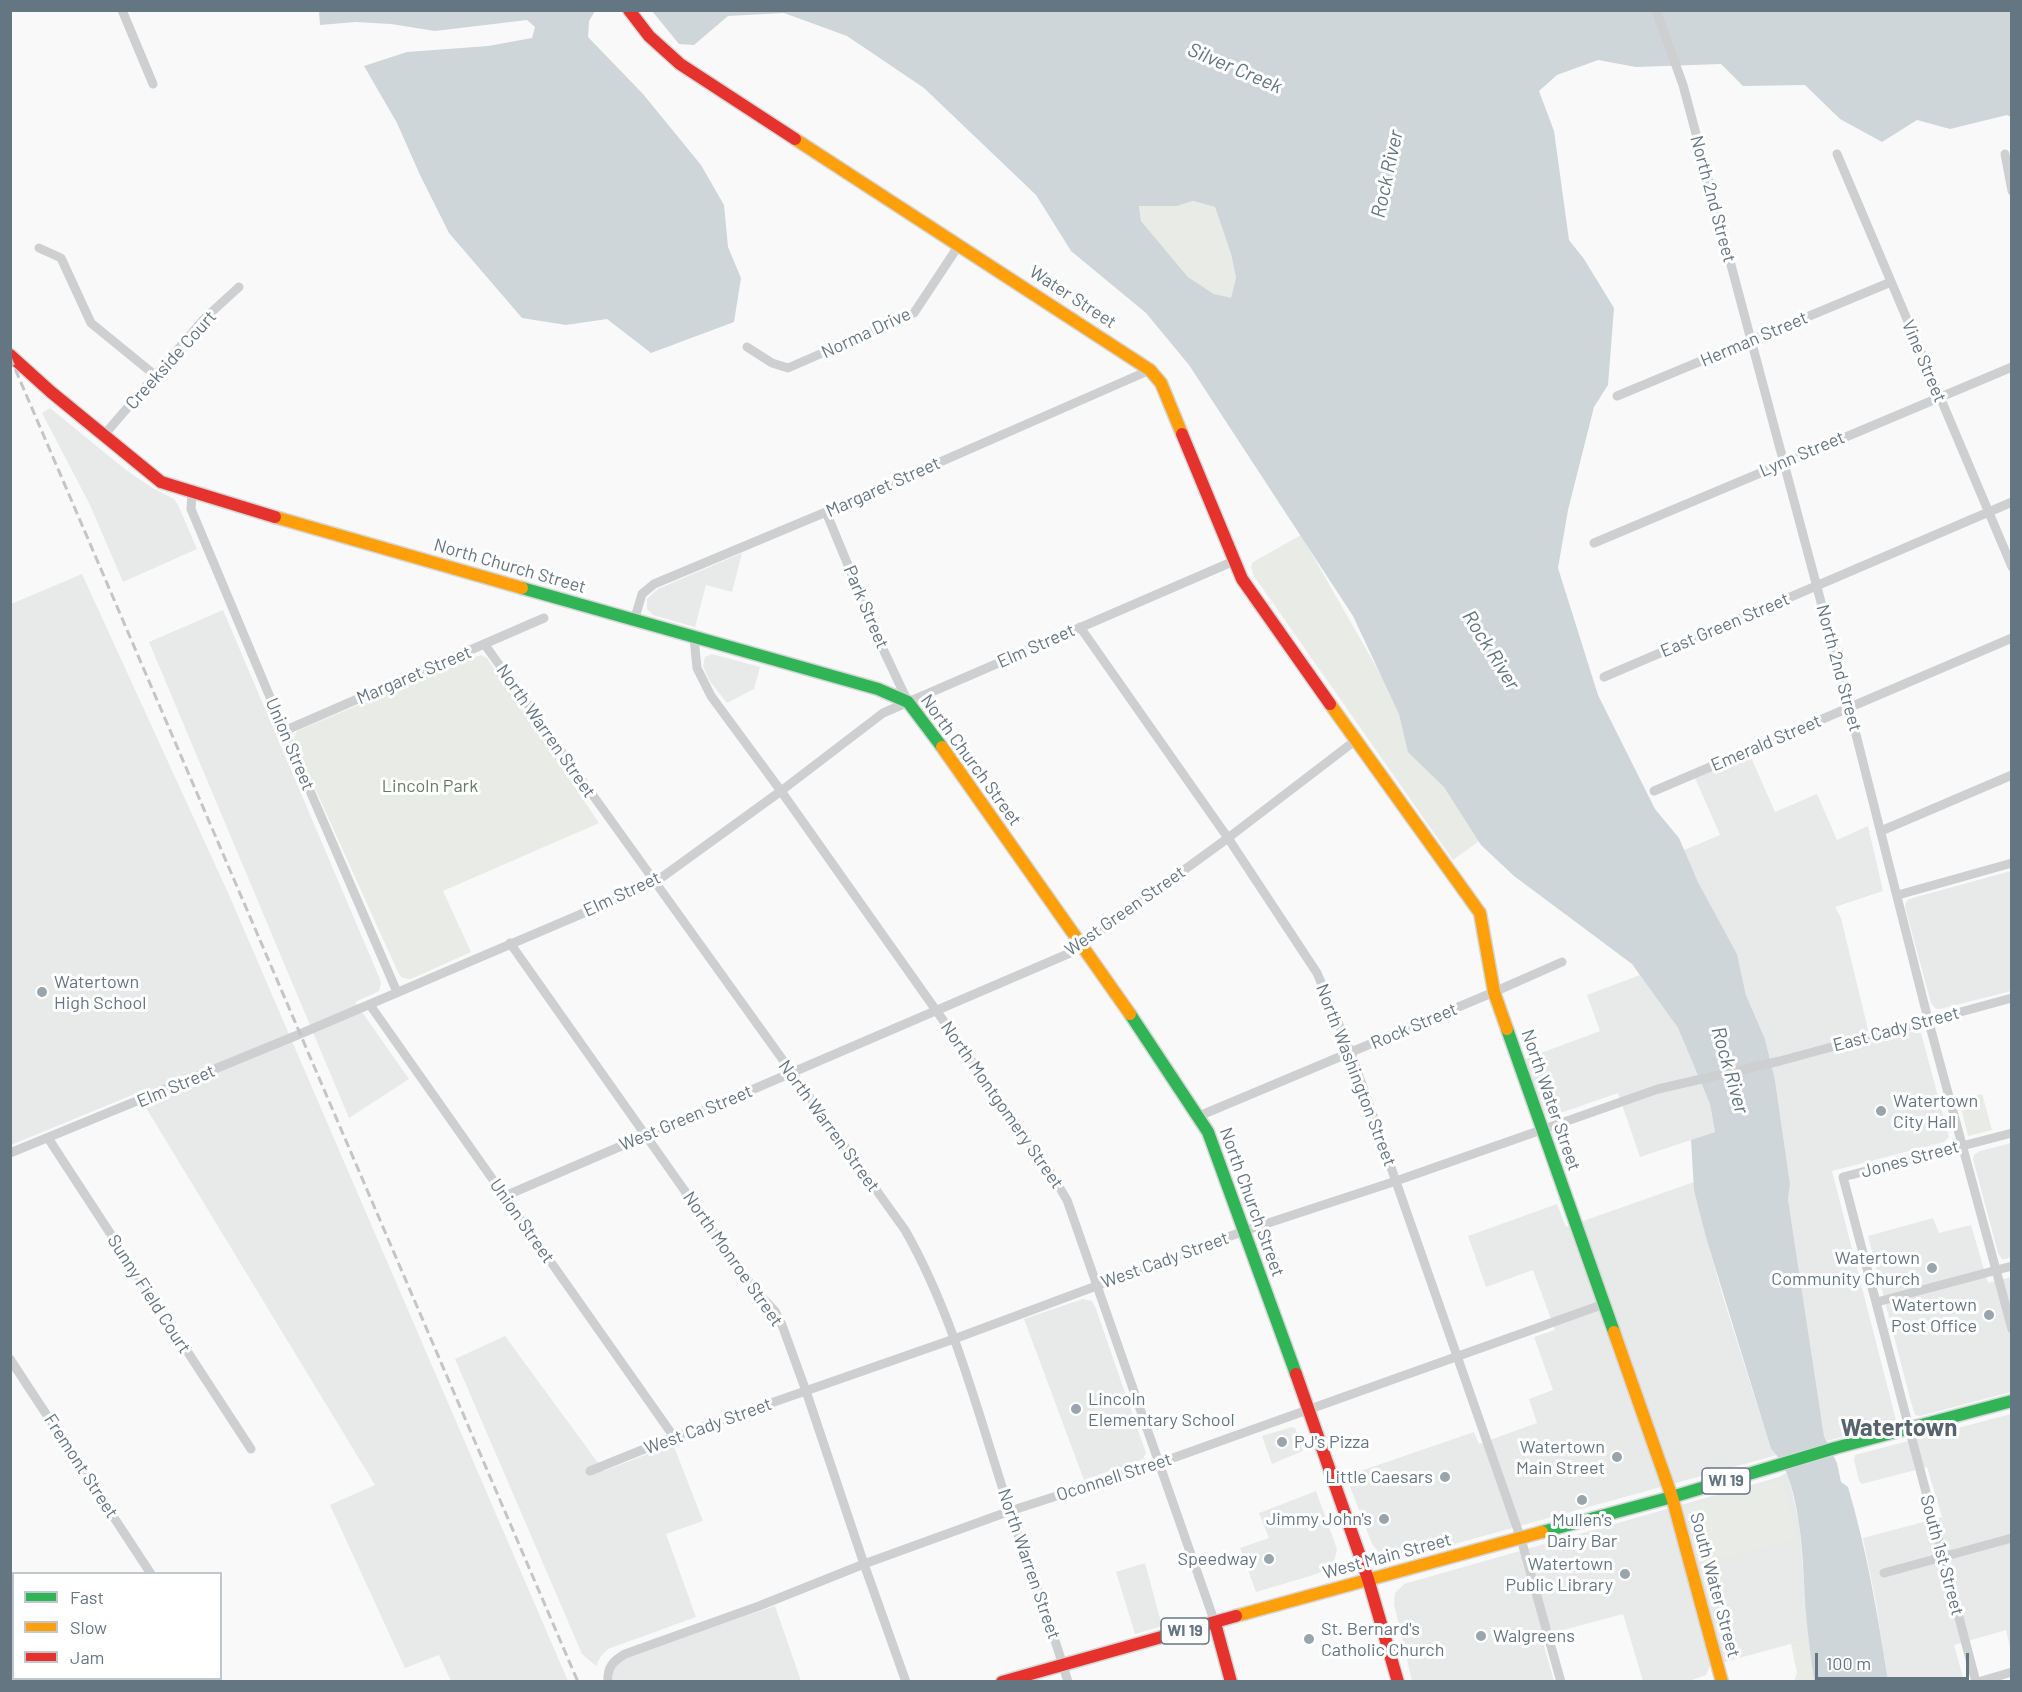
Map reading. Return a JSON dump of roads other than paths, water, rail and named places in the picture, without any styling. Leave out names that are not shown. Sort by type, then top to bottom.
[{"type":"main road","name":"Water Street","points":[[629,10],[656,43],[680,64],[1156,375],[1167,394],[1242,579],[1356,740]]},
{"type":"main road","name":"North Church Street","points":[[10,356],[161,482],[192,493],[634,621],[878,689],[908,702],[1109,981],[1199,1116],[1214,1146],[1339,1493],[1368,1579],[1398,1682]]},
{"type":"main road","name":"North Water Street","points":[[1356,740],[1480,913],[1494,992],[1672,1497]]},
{"type":"main road","name":"WI 19","points":[[1908,1429],[2012,1401]]},
{"type":"main road","name":"West Main Street","points":[[1002,1682],[1368,1579],[1672,1497],[1835,1448],[1908,1429]]},
{"type":"main road","name":"South Water Street","points":[[1672,1497],[1719,1681]]},
{"type":"main road","points":[[1215,1623],[1231,1682]]},
{"type":"street","points":[[122,10],[153,84]]},
{"type":"street","name":"North 2nd Street","points":[[1656,10],[1679,73],[1784,461],[1961,1146],[2012,1329]]},
{"type":"street","name":"Vine Street","points":[[1837,154],[2012,567]]},
{"type":"street","points":[[2005,154],[2012,191]]},
{"type":"street","name":"Norma Drive","points":[[747,347],[772,363],[788,368],[914,313],[959,245]]},
{"type":"street","points":[[39,248],[61,258],[91,323],[156,376]]},
{"type":"street","name":"Herman Street","points":[[1617,396],[1891,282]]},
{"type":"street","name":"Creekside Court","points":[[104,435],[204,319],[239,287]]},
{"type":"street","name":"Lynn Street","points":[[1594,543],[1784,461],[2012,367]]},
{"type":"street","name":"Margaret Street","points":[[634,621],[642,594],[654,584],[826,512],[1150,370]]},
{"type":"street","name":"Union Street","points":[[192,493],[191,509],[397,992]]},
{"type":"street","name":"East Green Street","points":[[1604,677],[2012,502]]},
{"type":"street","name":"Park Street","points":[[826,512],[908,702]]},
{"type":"street","name":"Elm Street","points":[[10,1153],[370,1005],[654,883],[781,791],[883,713],[1234,561]]},
{"type":"street","name":"Margaret Street","points":[[284,731],[544,618]]},
{"type":"street","name":"North Washington Street","points":[[1080,627],[1228,838],[1317,973],[1351,1053],[1521,1539],[1561,1682]]},
{"type":"street","name":"North Montgomery Street","points":[[694,638],[694,658],[704,685],[1063,1192],[1215,1623]]},
{"type":"street","name":"Emerald Street","points":[[1654,791],[2012,639]]},
{"type":"street","name":"North Warren Street","points":[[485,645],[790,1073],[905,1230],[924,1263],[954,1339],[1068,1682]]},
{"type":"street","name":"West Green Street","points":[[505,1196],[1070,953],[1228,838],[1356,740]]},
{"type":"street","points":[[1881,831],[2012,775]]},
{"type":"street","points":[[1898,895],[2012,863]]},
{"type":"street","name":"North Monroe Street","points":[[510,943],[754,1290],[775,1311],[806,1391],[906,1682]]},
{"type":"street","name":"Rock Street","points":[[1199,1116],[1562,962]]},
{"type":"street","name":"East Cady Street","points":[[1780,1060],[2012,998]]},
{"type":"street","name":"Union Street","points":[[370,1005],[674,1437]]},
{"type":"street","name":"West Cady Street","points":[[590,1471],[674,1437],[954,1339],[1244,1231],[1396,1181],[1658,1089],[1780,1060]]},
{"type":"street","name":"Jones Street","points":[[1843,1177],[2012,1133]]},
{"type":"street","name":"Sunny Field Court","points":[[48,1138],[251,1449]]},
{"type":"street","name":"South 1st Street","points":[[1843,1177],[1908,1429],[1977,1682]]},
{"type":"street","points":[[1877,1302],[2012,1266]]},
{"type":"street","name":"Oconnell Street","points":[[608,1682],[607,1673],[611,1664],[625,1654],[1010,1511],[1159,1463],[1604,1304]]},
{"type":"street","name":"Fremont Street","points":[[10,1359],[150,1572]]},
{"type":"street","points":[[1884,1573],[2012,1538]]},
{"type":"street","points":[[1977,1682],[2012,1672]]},
{"type":"water","points":[[319,11],[595,11],[589,21],[588,37],[643,94],[701,165],[724,205],[728,247],[741,278],[734,322],[651,353],[607,319],[566,325],[522,318],[449,233],[397,123],[364,66],[407,52],[488,46],[532,38],[535,27],[527,20],[435,31],[391,24],[355,22],[320,25]]},
{"type":"water","points":[[652,11],[2011,11],[2011,117],[2007,115],[1950,129],[1917,120],[1882,142],[1840,119],[1805,85],[1743,86],[1721,64],[1636,67],[1598,60],[1557,75],[1539,91],[1554,131],[1569,240],[1584,259],[1614,308],[1608,385],[1594,407],[1568,510],[1558,568],[1598,695],[1655,809],[1679,838],[1698,882],[1737,954],[1746,995],[1765,1039],[1775,1080],[1790,1184],[1788,1199],[1824,1436],[1837,1463],[1841,1482],[1848,1487],[1855,1511],[1888,1681],[1814,1681],[1802,1550],[1790,1481],[1782,1463],[1771,1449],[1707,1241],[1694,1190],[1691,1140],[1715,1132],[1710,1104],[1678,1028],[1632,964],[1514,876],[1481,845],[1444,787],[1408,752],[1399,714],[1353,616],[1189,365],[1146,313],[1071,251],[1036,195],[924,88],[847,36],[784,13],[728,16],[694,45],[679,44]],"holes":[[[1193,201],[1215,207],[1231,254],[1236,278],[1231,298],[1214,294],[1188,277],[1141,221],[1139,206],[1177,206]]]},
{"type":"railway","points":[[10,357],[578,1682]]},
{"type":"place","name":"Watertown High School","points":[[42,992]]},
{"type":"place","name":"Watertown City Hall","points":[[1881,1111]]},
{"type":"place","name":"Watertown Community Church","points":[[1932,1268]]},
{"type":"place","name":"Watertown Post Office","points":[[1989,1315]]},
{"type":"place","name":"Lincoln Elementary School","points":[[1076,1409]]},
{"type":"place","name":"PJ's Pizza","points":[[1282,1442]]},
{"type":"place","name":"Watertown Main Street","points":[[1617,1457]]},
{"type":"place","name":"Little Caesars","points":[[1445,1477]]},
{"type":"place","name":"Mullen's Dairy Bar","points":[[1582,1500]]},
{"type":"place","name":"Jimmy John's","points":[[1384,1519]]},
{"type":"place","name":"Speedway","points":[[1269,1559]]},
{"type":"place","name":"Watertown Public Library","points":[[1625,1574]]},
{"type":"place","name":"Walgreens","points":[[1481,1636]]},
{"type":"place","name":"St. Bernard's Catholic Church","points":[[1309,1639]]},
{"type":"district","name":"Watertown","points":[[1899,1428]]},
{"type":"water label","name":"Silver Creek","points":[[1235,68]]},
{"type":"water label","name":"Rock River","points":[[1387,174]]},
{"type":"water label","name":"Rock River","points":[[1491,650]]},
{"type":"water label","name":"Rock River","points":[[1730,1070]]},
{"type":"park label","name":"Lincoln Park","points":[[430,786]]}]
